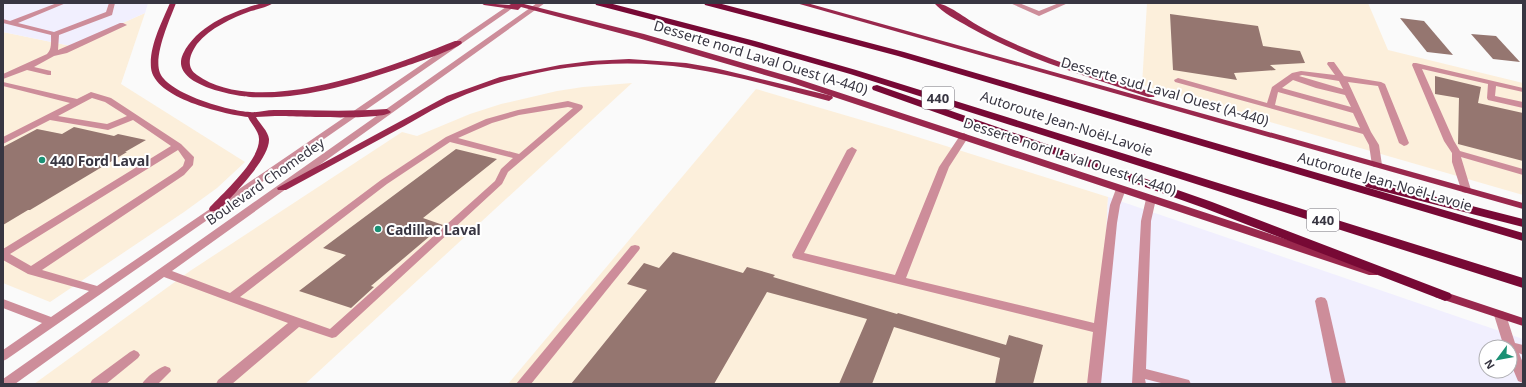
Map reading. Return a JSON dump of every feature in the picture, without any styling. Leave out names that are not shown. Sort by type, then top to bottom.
[{"type":"highway","name":"Autoroute Jean-Noël-Lavoie","points":[[599,3],[752,43],[924,94],[1523,283]]},
{"type":"highway","name":"Autoroute Jean-Noël-Lavoie","points":[[708,3],[874,47],[1523,237]]},
{"type":"highway","points":[[752,43],[1208,205],[1445,296]]},
{"type":"highway","points":[[1173,134],[1523,223]]},
{"type":"main road","points":[[172,3],[155,58],[155,68],[159,78],[167,87],[182,95],[212,105],[251,115],[272,113],[355,114],[387,112]]},
{"type":"main road","points":[[270,3],[226,20],[208,31],[195,42],[188,52],[185,62],[188,72],[192,77],[210,87],[239,93],[272,94],[306,91],[340,85],[370,77],[458,43]]},
{"type":"main road","name":"Desserte nord Laval Ouest (A-440)","points":[[512,3],[552,12],[723,59],[901,115],[1523,322]]},
{"type":"main road","name":"Desserte sud Laval Ouest (A-440)","points":[[799,3],[1523,206]]},
{"type":"main road","points":[[937,3],[969,24],[1017,48],[1242,127]]},
{"type":"main road","points":[[488,4],[552,12]]},
{"type":"main road","points":[[282,188],[426,110],[463,93],[517,75],[575,65],[629,62],[686,65],[731,74],[901,115]]},
{"type":"main road","points":[[214,209],[256,161],[262,150],[263,137],[251,115]]},
{"type":"street","points":[[7,22],[63,3]]},
{"type":"street","points":[[7,22],[55,34],[108,13],[112,3]]},
{"type":"street","name":"Boulevard Chomedey","points":[[3,356],[214,209],[517,3]]},
{"type":"street","name":"Boulevard Chomedey","points":[[5,384],[542,3]]},
{"type":"street","points":[[1013,3],[1039,14],[1065,3]]},
{"type":"street","points":[[3,77],[53,54],[64,51],[123,25]]},
{"type":"street","points":[[53,54],[55,49],[55,34]]},
{"type":"street","points":[[1331,64],[1349,93],[1366,132],[1374,145],[1377,165]]},
{"type":"street","points":[[1466,190],[1466,185],[1457,164],[1457,154],[1449,141],[1416,64],[1523,90]]},
{"type":"street","points":[[26,67],[48,73]]},
{"type":"street","points":[[1270,106],[1275,89],[1292,77],[1301,73],[1381,84],[1404,143]]},
{"type":"street","points":[[1292,77],[1319,86],[1349,93]]},
{"type":"street","points":[[1178,80],[1366,132]]},
{"type":"street","points":[[1492,82],[1491,98],[1523,105]]},
{"type":"street","points":[[3,84],[78,102]]},
{"type":"street","points":[[1275,89],[1357,111]]},
{"type":"street","points":[[3,141],[91,95],[105,98],[178,146],[189,156],[190,163],[184,170],[32,271]]},
{"type":"street","points":[[162,272],[231,298],[332,334],[500,182],[504,171],[579,107],[568,104],[518,113],[489,122],[450,139],[384,182],[231,298]]},
{"type":"street","points":[[49,117],[108,127],[133,117]]},
{"type":"street","points":[[899,280],[944,167],[964,136]]},
{"type":"street","points":[[450,139],[520,157]]},
{"type":"street","points":[[97,290],[32,271],[15,264],[3,254],[178,146]]},
{"type":"street","points":[[852,150],[797,255],[1099,329]]},
{"type":"street","points":[[1457,154],[1523,172]]},
{"type":"street","points":[[1094,384],[1113,214],[1117,197],[1121,189]]},
{"type":"street","points":[[1151,199],[1146,221],[1139,378],[1184,384]]},
{"type":"street","points":[[523,384],[635,248]]},
{"type":"street","points":[[1321,301],[1339,384]]},
{"type":"street","points":[[3,303],[52,322]]},
{"type":"street","points":[[1500,315],[1508,339]]},
{"type":"street","points":[[223,384],[297,322]]},
{"type":"street","points":[[97,384],[134,355]]},
{"type":"street","points":[[1518,366],[1523,378]]},
{"type":"street","points":[[149,384],[165,371]]},
{"type":"shaded area","points":[[3,3],[148,3],[145,13],[71,46],[3,32]]},
{"type":"shaded area","points":[[1147,3],[1368,3],[1388,50],[1523,83],[1523,195],[1142,85]]},
{"type":"shaded area","points":[[145,13],[121,84],[245,162],[217,188],[184,212],[50,302],[3,283],[3,32],[71,46]]},
{"type":"shaded area","points":[[632,83],[305,384],[34,384],[190,271],[402,132],[417,136],[470,114],[501,104],[557,91],[583,87]]},
{"type":"shaded area","points":[[756,89],[892,129],[1108,197],[1099,384],[508,384]]},
{"type":"shaded area","points":[[1108,197],[1523,339],[1523,384],[1099,384]]},
{"type":"building","points":[[1170,14],[1258,26],[1263,46],[1300,51],[1305,63],[1270,65],[1276,70],[1234,73],[1237,80],[1173,70]]},
{"type":"building","points":[[1400,18],[1424,21],[1453,55],[1427,52]]},
{"type":"building","points":[[1471,34],[1496,36],[1520,62],[1493,59]]},
{"type":"building","points":[[1435,76],[1481,87],[1478,103],[1523,113],[1523,161],[1458,144],[1459,98],[1435,94]]},
{"type":"building","points":[[74,127],[114,136],[118,134],[146,140],[3,225],[3,147],[37,129],[62,134]]},
{"type":"building","points":[[456,149],[497,159],[423,218],[443,225],[371,286],[374,287],[351,308],[299,291],[346,255],[323,248]]},
{"type":"building","points":[[673,252],[743,273],[747,267],[775,275],[773,277],[1006,345],[1009,335],[1043,345],[1033,384],[995,384],[1000,358],[894,327],[872,384],[839,384],[867,319],[767,292],[714,384],[571,384],[647,290],[627,284],[644,263],[659,268]]},
{"type":"place","name":"440 Ford Laval","points":[[42,160]]},
{"type":"place","name":"Cadillac Laval","points":[[378,229]]}]
